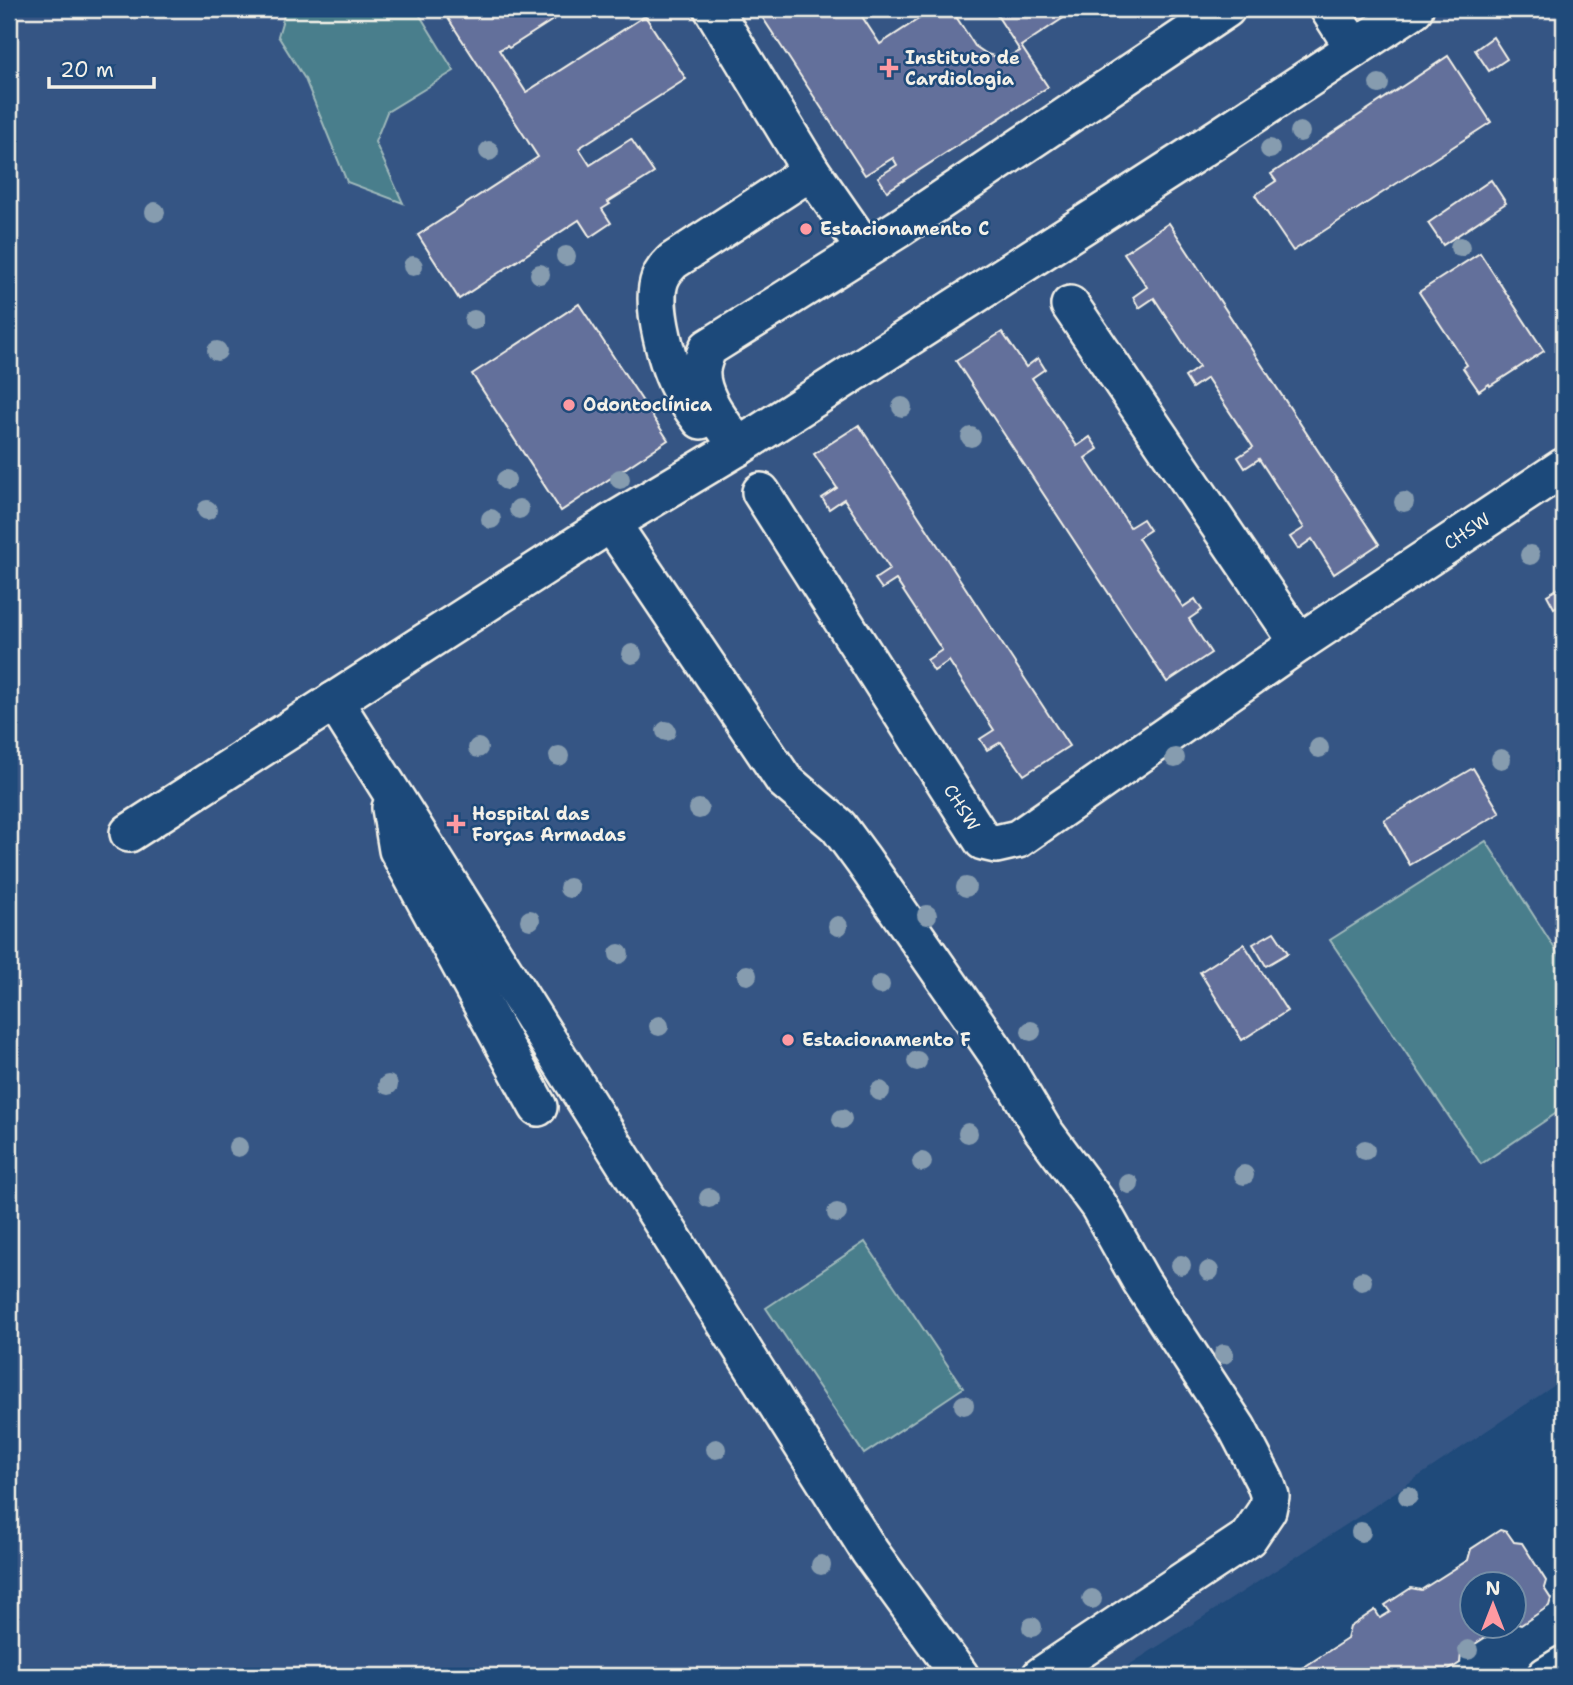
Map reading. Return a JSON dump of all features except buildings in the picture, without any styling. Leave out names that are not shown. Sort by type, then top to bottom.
[{"type":"street","points":[[713,9],[811,171],[865,249]]},
{"type":"street","points":[[730,452],[702,382],[701,370],[708,348],[942,201],[1226,9]]},
{"type":"street","points":[[1329,9],[1354,48]]},
{"type":"street","points":[[129,833],[611,523],[730,452],[1414,9]]},
{"type":"street","points":[[730,452],[681,391],[668,358],[658,309],[659,281],[664,269],[673,261],[811,171]]},
{"type":"street","points":[[1070,305],[1299,643]]},
{"type":"street","name":"CHSW","points":[[761,492],[983,841],[996,844],[1018,839],[1299,643],[1564,467]]},
{"type":"street","points":[[611,523],[784,779],[838,826],[955,991],[998,1055],[1042,1129],[1099,1206],[1141,1281],[1237,1428],[1270,1496],[1267,1510],[1248,1538],[1041,1676]]},
{"type":"street","points":[[334,701],[870,1552],[960,1676]]},
{"type":"street","points":[[384,779],[369,779],[367,813],[386,866],[400,897],[497,1067]]},
{"type":"street","points":[[384,779],[398,850],[538,1107]]},
{"type":"street","points":[[1546,1676],[1564,1665]]},
{"type":"shaded area","points":[[9,9],[1564,9],[1564,1379],[1355,1519],[1112,1676],[9,1676]]},
{"type":"green space","points":[[286,9],[416,9],[454,71],[387,112],[375,142],[403,203],[347,182],[305,79],[278,36]]},
{"type":"green space","points":[[1486,841],[1564,963],[1564,1108],[1481,1164],[1330,940]]},
{"type":"green space","points":[[865,1242],[963,1388],[864,1454],[766,1308]]},
{"type":"place","name":"Instituto de Cardiologia","points":[[889,68]]},
{"type":"place","name":"Estacionamento C","points":[[806,229]]},
{"type":"place","name":"Odontoclínica","points":[[569,405]]},
{"type":"place","name":"Hospital das Forças Armadas","points":[[456,824]]},
{"type":"place","name":"Estacionamento F","points":[[788,1040]]}]
